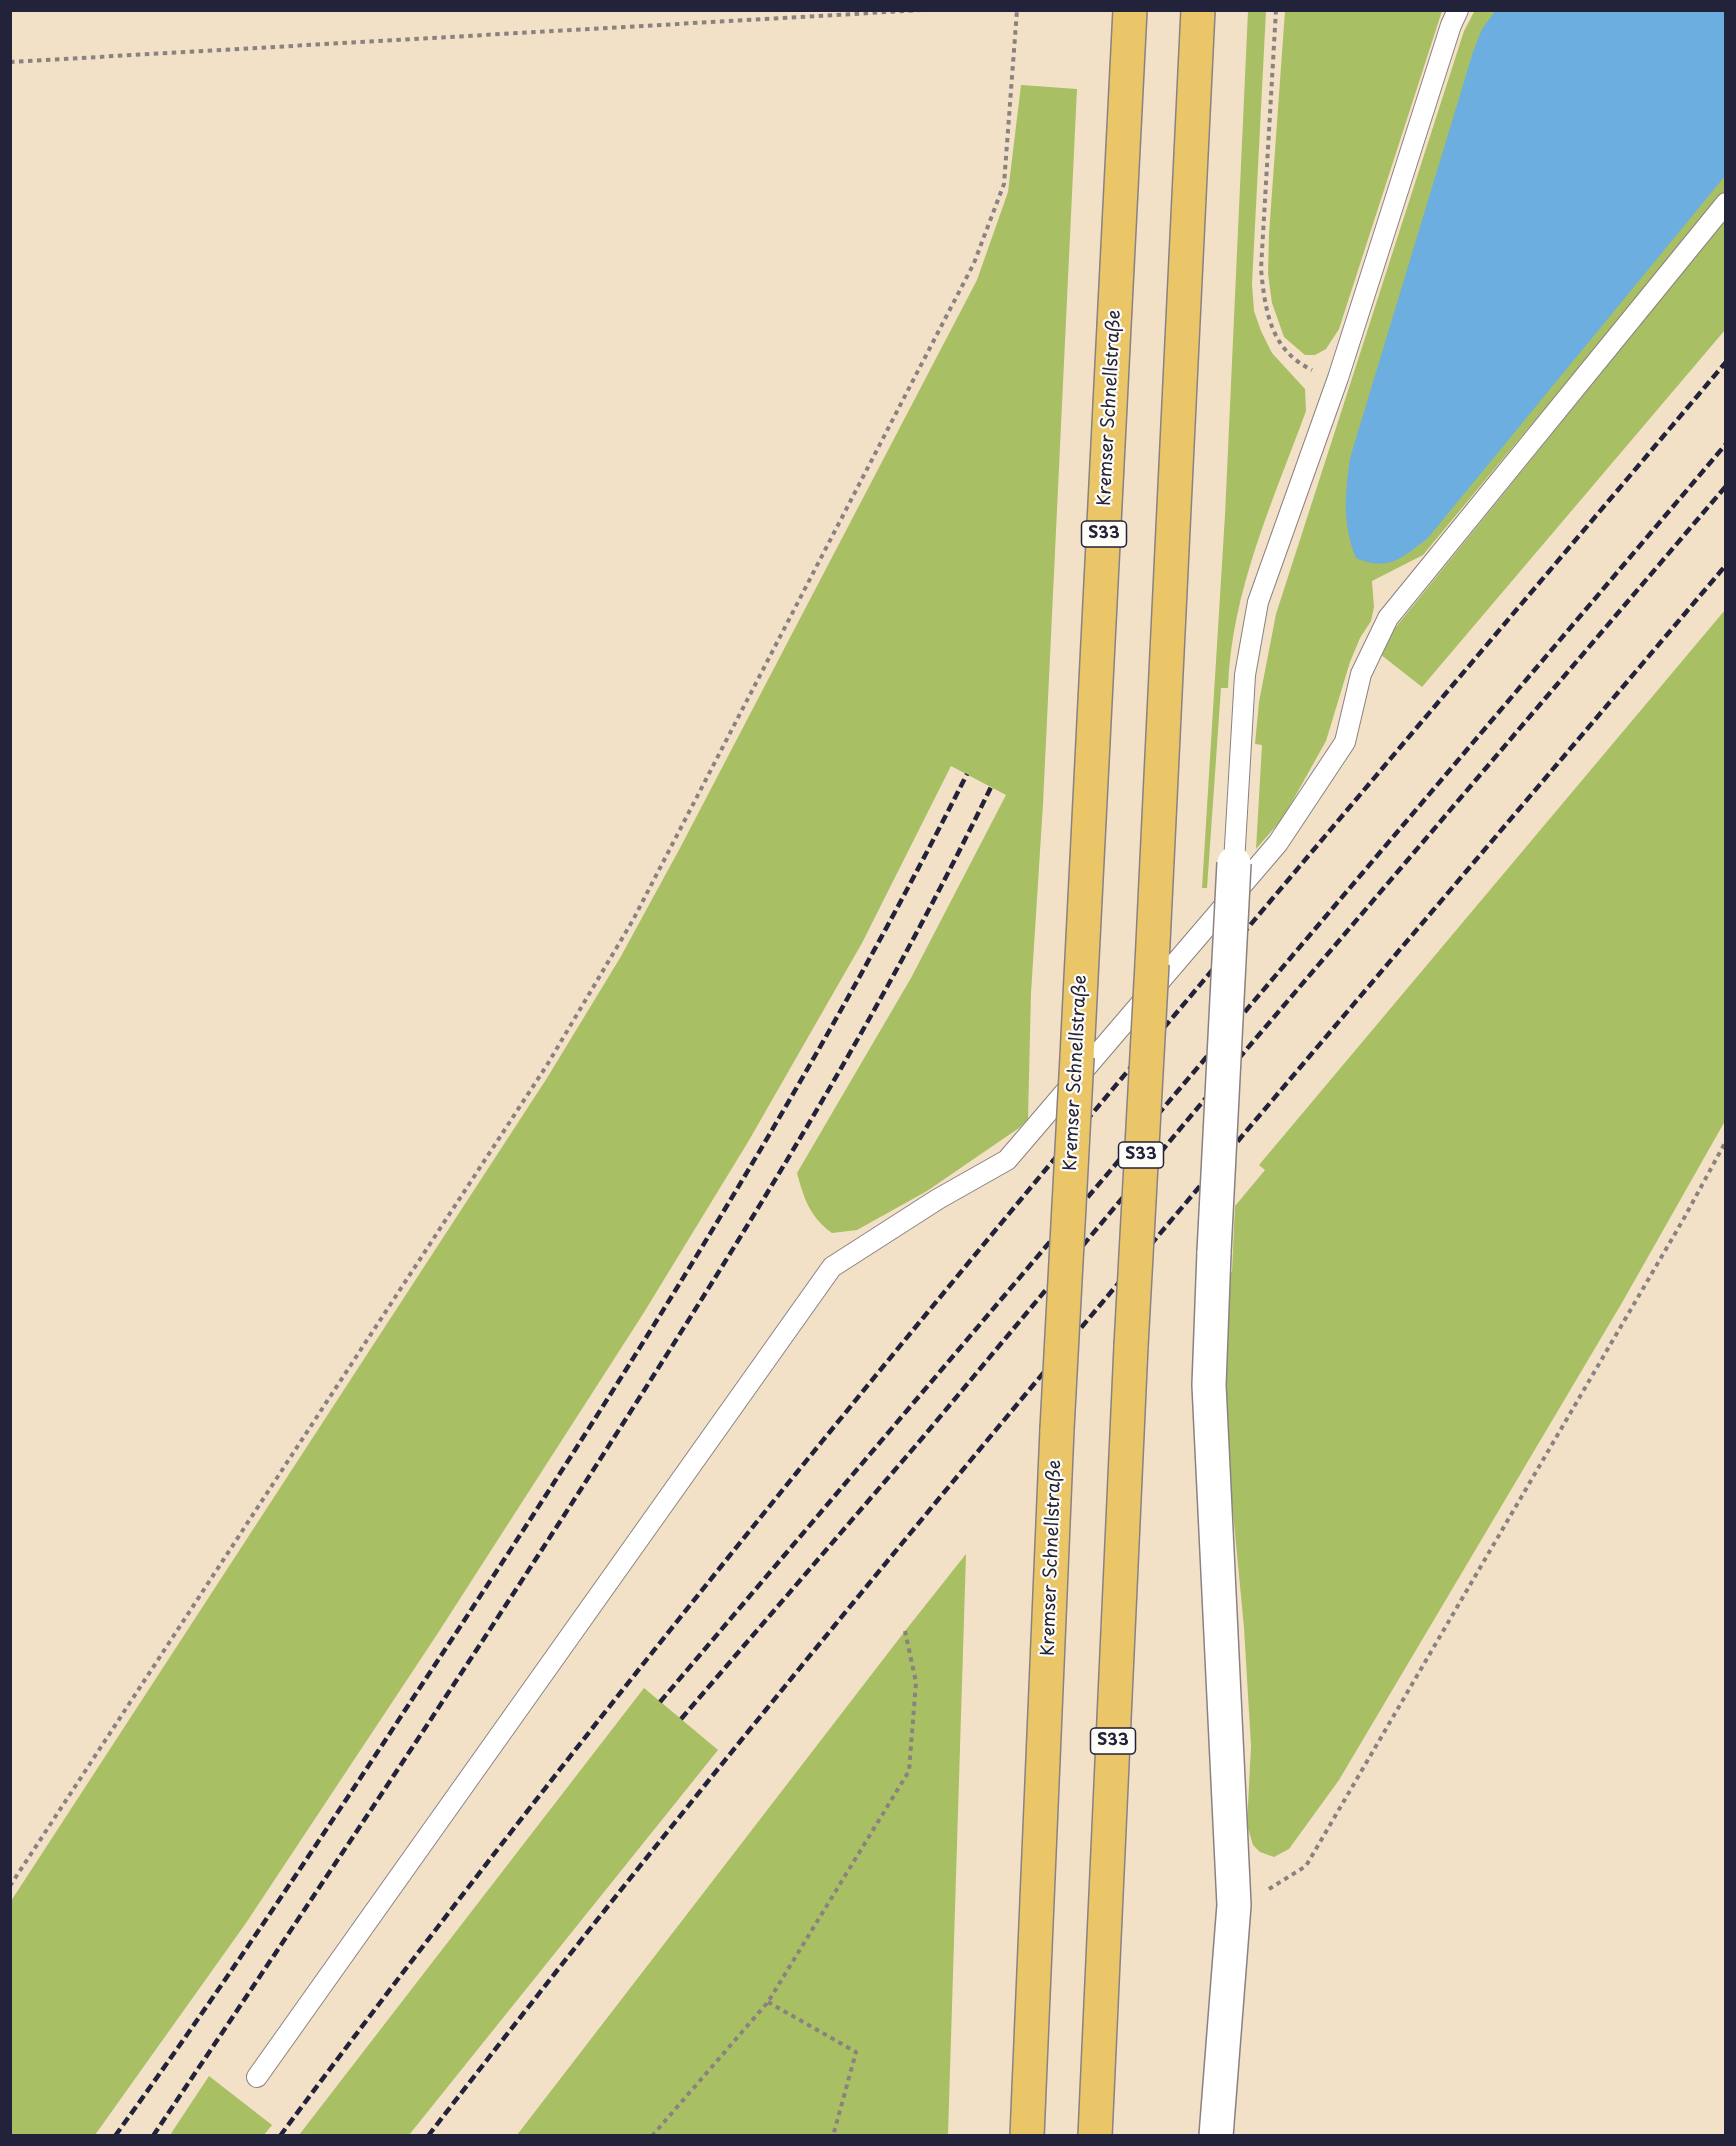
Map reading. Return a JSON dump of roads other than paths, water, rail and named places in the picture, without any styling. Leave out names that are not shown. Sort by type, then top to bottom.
[{"type":"highway","name":"Kremser Schnellstraße","points":[[1027,2136],[1057,1429],[1130,10]]},
{"type":"highway","name":"S33","points":[[1095,2136],[1131,1346],[1152,964],[1198,10]]},
{"type":"street","points":[[1216,2136],[1234,1905],[1209,1384],[1234,863]]},
{"type":"lane","points":[[1234,863],[1241,722],[1250,637],[1271,562],[1338,378],[1451,25],[1458,10]]},
{"type":"lane","points":[[257,2077],[832,1267],[938,1199],[1006,1160],[1278,843],[1345,742],[1360,674],[1388,618],[1725,203]]},
{"type":"water","points":[[1496,10],[1725,11],[1725,176],[1427,539],[1394,561],[1377,564],[1367,562],[1356,558],[1348,533],[1346,496],[1350,458],[1473,52],[1482,29]]},
{"type":"railway","points":[[280,2136],[629,1682],[808,1459],[1172,1018],[1726,362]]},
{"type":"railway","points":[[660,1702],[1726,444]]},
{"type":"railway","points":[[681,1719],[924,1436],[1240,1057],[1726,486]]},
{"type":"railway","points":[[428,2136],[585,1935],[905,1539],[1232,1148],[1726,565]]},
{"type":"railway","points":[[115,2136],[242,1955],[324,1832],[516,1542],[653,1327],[847,999],[967,774]]},
{"type":"railway","points":[[153,2136],[501,1612],[765,1197],[860,1036],[949,871],[991,787]]}]
